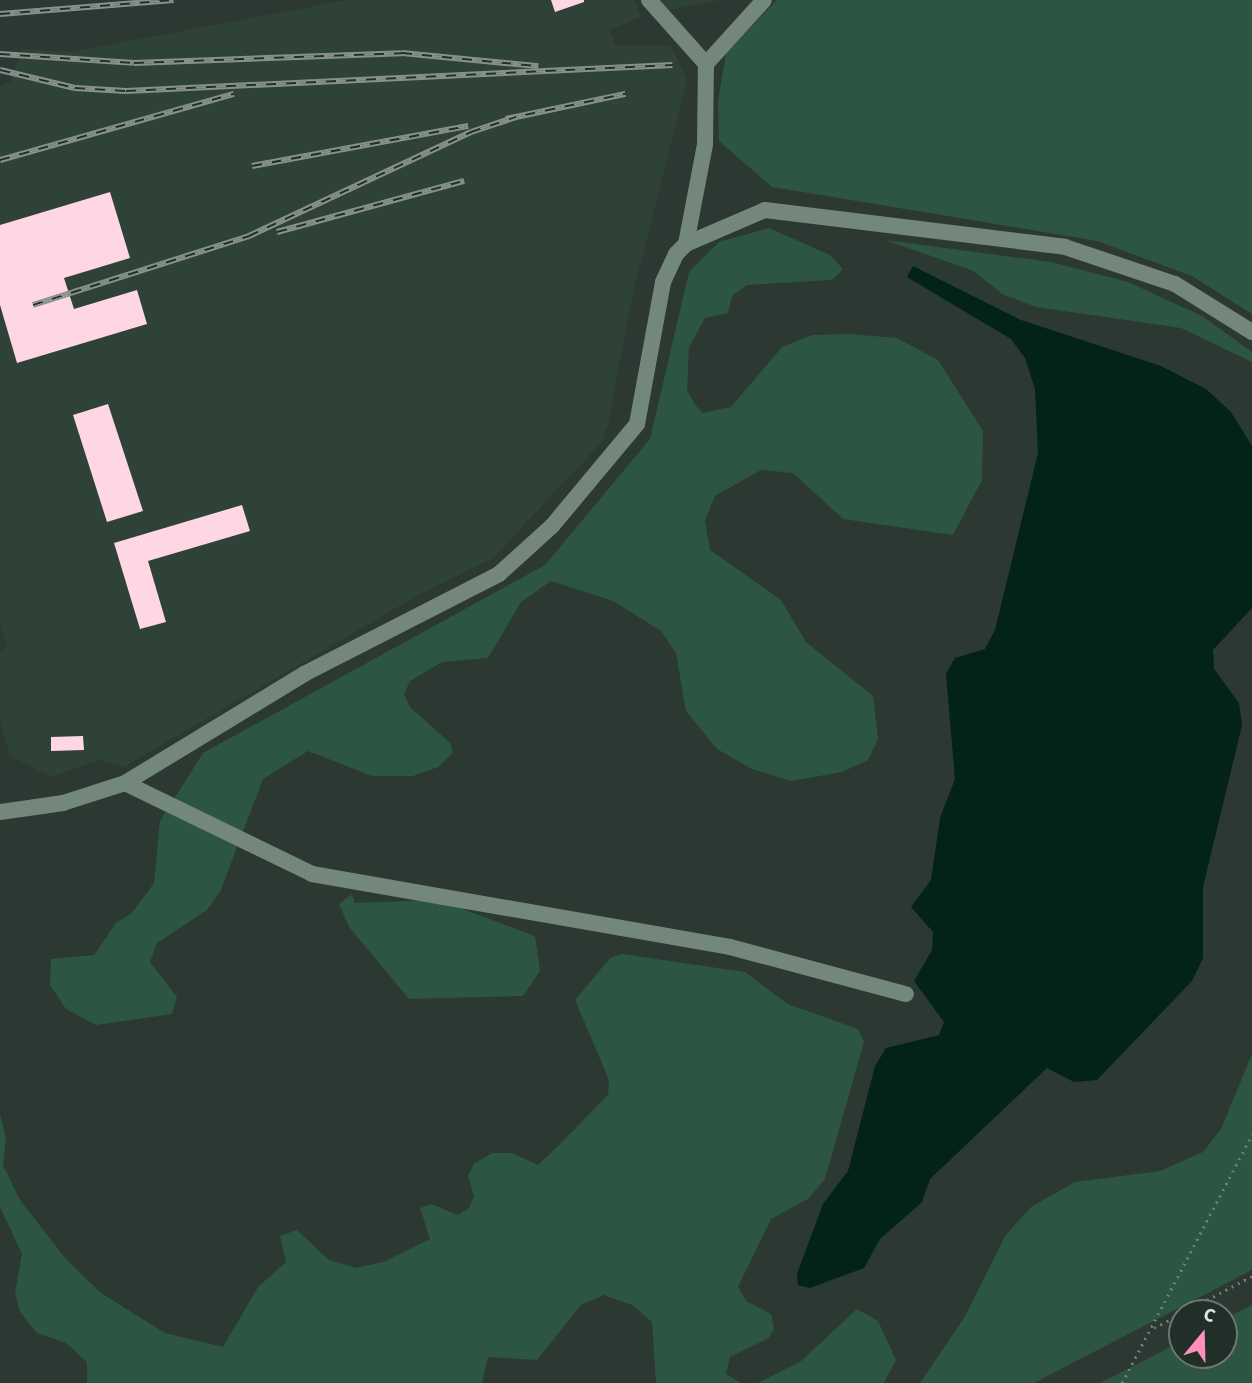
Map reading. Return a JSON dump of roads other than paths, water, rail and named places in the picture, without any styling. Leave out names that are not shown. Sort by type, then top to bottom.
[{"type":"street","points":[[649,0],[706,64]]},
{"type":"street","points":[[0,812],[64,803],[125,783],[304,674],[481,585],[537,542],[637,424],[663,282],[686,244],[705,144],[706,64],[764,0]]},
{"type":"street","points":[[686,244],[765,210],[1066,247],[1175,284],[1252,332]]},
{"type":"street","points":[[125,783],[312,874],[730,947],[906,994]]},
{"type":"railway","points":[[0,14],[173,0]]},
{"type":"railway","points":[[0,54],[134,63],[402,53],[538,66]]},
{"type":"railway","points":[[0,70],[75,88],[126,91],[672,65]]},
{"type":"railway","points":[[0,160],[234,94]]},
{"type":"railway","points":[[506,119],[625,94]]},
{"type":"railway","points":[[33,305],[249,236],[471,132],[516,117]]},
{"type":"railway","points":[[252,166],[468,126]]},
{"type":"railway","points":[[277,232],[464,181]]}]
